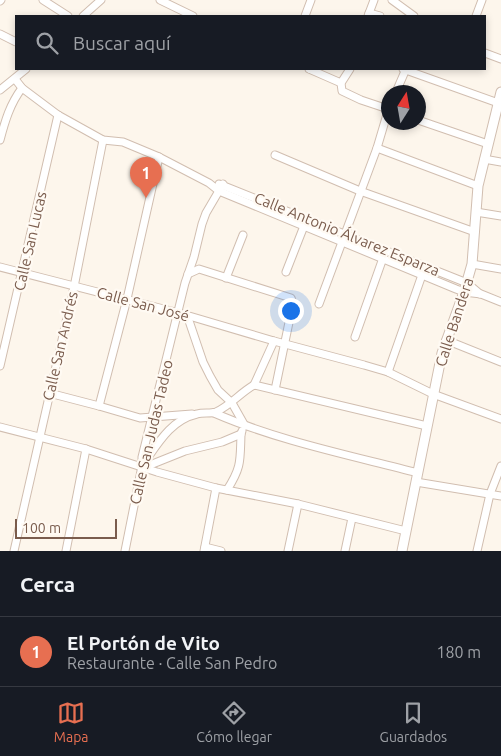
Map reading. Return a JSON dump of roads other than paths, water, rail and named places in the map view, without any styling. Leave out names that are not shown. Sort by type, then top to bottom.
[{"type":"street","points":[[43,0],[66,15]]},
{"type":"street","points":[[84,15],[101,0]]},
{"type":"street","points":[[160,0],[191,15]]},
{"type":"street","points":[[305,15],[311,0]]},
{"type":"street","points":[[369,15],[374,0]]},
{"type":"street","points":[[392,0],[414,15]]},
{"type":"street","points":[[476,15],[482,0]]},
{"type":"street","points":[[0,34],[15,42]]},
{"type":"street","points":[[486,53],[501,59]]},
{"type":"street","points":[[2,86],[15,79],[25,70]]},
{"type":"street","points":[[311,70],[341,83]]},
{"type":"street","points":[[349,70],[341,83],[342,91],[381,108]]},
{"type":"street","points":[[399,85],[405,70]]},
{"type":"street","points":[[408,70],[500,104]]},
{"type":"street","points":[[15,79],[22,88],[58,115],[103,140]]},
{"type":"street","points":[[0,140],[9,109],[22,88]]},
{"type":"street","name":"Calle Bandera","points":[[402,551],[433,394],[446,340],[466,287],[472,264],[478,186],[500,104],[501,92]]},
{"type":"street","name":"Calle San Lucas","points":[[0,366],[58,115]]},
{"type":"street","points":[[426,123],[488,144]]},
{"type":"street","points":[[319,304],[382,130]]},
{"type":"street","name":"Calle Antonio Álvarez Esparza","points":[[103,140],[123,142],[159,157],[209,183],[219,191],[422,275],[466,287]]},
{"type":"street","name":"Calle San Andrés","points":[[14,551],[74,287],[103,140]]},
{"type":"street","points":[[377,148],[478,186]]},
{"type":"street","points":[[275,155],[360,191],[475,232]]},
{"type":"street","points":[[99,406],[159,157]]},
{"type":"street","points":[[484,159],[501,162]]},
{"type":"street","name":"Calle Antonio Álvarez Esparza","points":[[209,183],[223,184],[346,233],[501,302]]},
{"type":"street","name":"Calle San Judas Tadeo","points":[[125,551],[144,467],[142,457],[151,417],[188,274],[202,224],[223,184]]},
{"type":"street","points":[[476,212],[501,216]]},
{"type":"street","points":[[286,272],[304,226]]},
{"type":"street","points":[[226,278],[243,235]]},
{"type":"street","points":[[194,257],[199,269]]},
{"type":"street","points":[[355,337],[383,258]]},
{"type":"street","points":[[472,264],[501,269]]},
{"type":"street","name":"Calle San José","points":[[0,267],[187,315],[388,372],[433,394],[501,418]]},
{"type":"street","points":[[188,274],[199,269],[291,298],[293,303],[273,390]]},
{"type":"street","points":[[388,372],[422,275]]},
{"type":"street","points":[[187,315],[202,362],[218,390],[232,403],[245,426]]},
{"type":"street","points":[[446,340],[501,362]]},
{"type":"street","points":[[49,393],[140,418],[214,413],[232,403],[244,390],[254,385],[274,341]]},
{"type":"street","points":[[254,385],[427,426]]},
{"type":"street","points":[[214,413],[272,435],[417,478],[501,496]]},
{"type":"street","points":[[144,467],[166,432],[174,425],[197,414]]},
{"type":"street","points":[[227,490],[236,476],[240,463],[241,434],[245,426]]},
{"type":"street","points":[[0,427],[216,488],[298,504],[406,531]]},
{"type":"street","points":[[144,467],[185,451],[222,442],[241,434]]},
{"type":"street","points":[[66,551],[86,450]]},
{"type":"street","points":[[477,551],[490,494],[501,466]]},
{"type":"street","points":[[216,488],[205,549],[221,551]]},
{"type":"street","points":[[288,551],[298,504]]},
{"type":"street","points":[[345,551],[352,518]]},
{"type":"place","name":"El Portón de Vito","points":[[146,198]]}]
